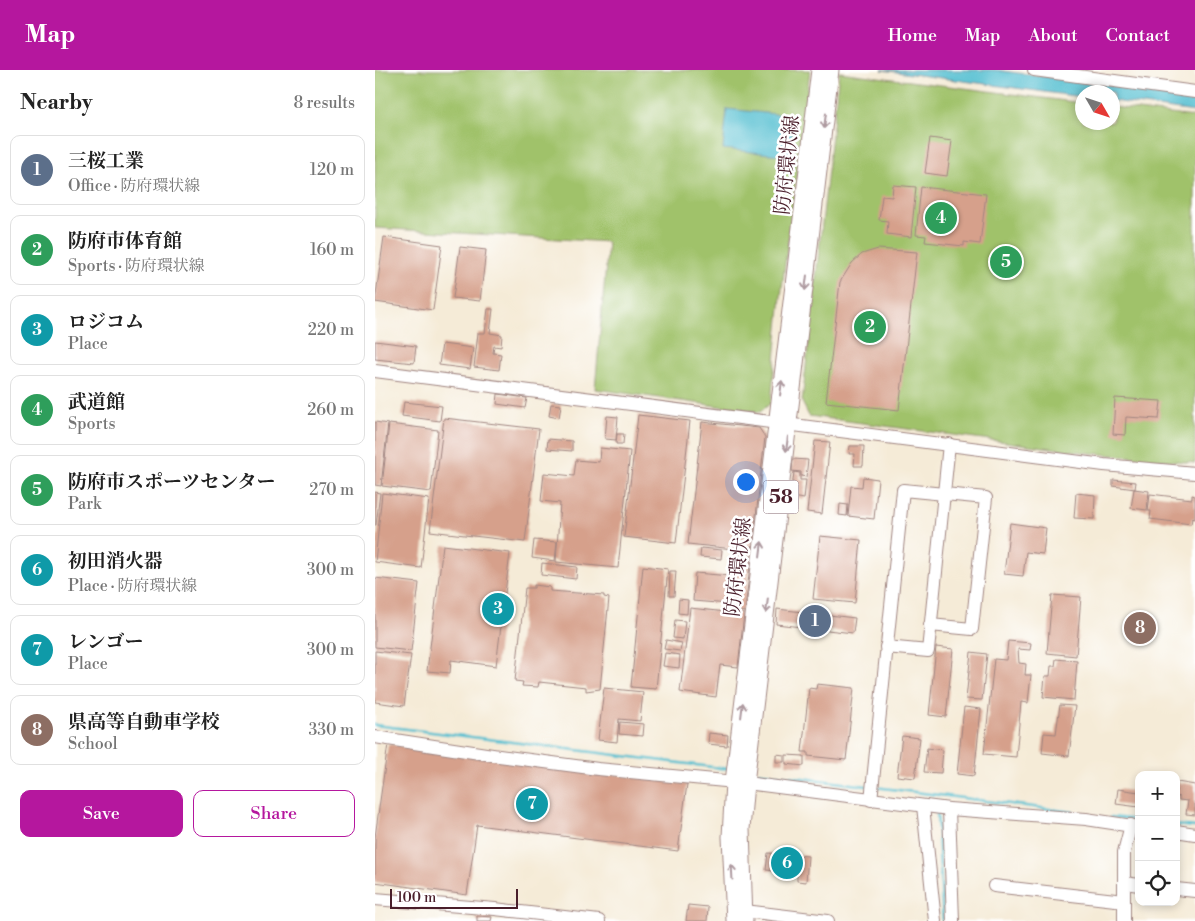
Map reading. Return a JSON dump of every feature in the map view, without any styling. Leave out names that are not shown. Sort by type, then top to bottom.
[{"type":"main road","name":"防府環状線","points":[[742,918],[742,829],[739,782],[827,71]]},
{"type":"street","points":[[1034,70],[1195,92]]},
{"type":"street","points":[[375,371],[1113,466],[1195,474]]},
{"type":"street","points":[[887,647],[928,651],[949,444]]},
{"type":"street","points":[[871,800],[903,490],[986,498],[971,629],[930,625]]},
{"type":"street","points":[[375,737],[499,756],[739,782],[871,800],[949,809],[1086,819],[1135,826],[1124,852],[1125,921]]},
{"type":"street","points":[[923,806],[935,921]]},
{"type":"street","points":[[949,809],[953,921]]},
{"type":"street","points":[[1180,832],[1195,834]]},
{"type":"street","points":[[1125,883],[1135,884]]},
{"type":"street","points":[[994,886],[1124,901]]},
{"type":"street","points":[[1180,889],[1195,891]]},
{"type":"street","points":[[375,899],[495,909],[599,921]]},
{"type":"street","points":[[742,918],[828,921]]},
{"type":"green space","points":[[375,70],[810,70],[781,296],[771,403],[760,412],[595,389],[608,242],[375,228]]},
{"type":"green space","points":[[839,72],[1075,102],[1075,130],[1120,130],[1120,108],[1195,117],[1195,463],[1089,453],[809,416],[802,402]]},
{"type":"water","points":[[882,70],[995,70],[1110,85],[1075,85],[1075,96]]},
{"type":"water","points":[[1120,86],[1195,96],[1195,112],[1120,102]]},
{"type":"water","points":[[727,109],[794,116],[790,156],[723,149]]},
{"type":"building","points":[[930,138],[952,141],[947,176],[925,173]]},
{"type":"building","points":[[893,185],[916,187],[911,237],[887,234],[888,221],[879,220],[882,196],[892,197]]},
{"type":"building","points":[[921,187],[986,194],[980,244],[964,242],[964,246],[925,242],[926,236],[916,235]]},
{"type":"building","points":[[384,237],[442,245],[433,310],[375,302]]},
{"type":"building","points":[[460,247],[486,250],[480,301],[453,298]]},
{"type":"building","points":[[878,249],[917,252],[899,410],[826,402],[840,282],[852,263],[862,254]]},
{"type":"building","points":[[488,309],[493,309],[490,333],[502,335],[501,347],[494,346],[493,353],[501,354],[499,370],[474,367],[478,333],[485,333]]},
{"type":"building","points":[[375,341],[416,346],[414,363],[375,359]]},
{"type":"building","points":[[442,344],[473,348],[470,369],[439,365]]},
{"type":"building","points":[[498,394],[527,398],[525,408],[497,404]]},
{"type":"building","points":[[1115,398],[1161,401],[1159,419],[1126,417],[1125,435],[1113,434]]},
{"type":"building","points":[[404,402],[442,406],[440,421],[402,416]]},
{"type":"building","points":[[551,404],[561,405],[559,418],[549,416]]},
{"type":"building","points":[[638,415],[690,421],[676,543],[624,537]]},
{"type":"building","points":[[607,416],[618,417],[616,440],[605,439]]},
{"type":"building","points":[[444,418],[539,429],[525,542],[430,531]]},
{"type":"building","points":[[375,422],[388,424],[381,486],[375,485]]},
{"type":"building","points":[[702,422],[759,428],[765,437],[752,551],[688,544]]},
{"type":"building","points":[[389,424],[438,430],[431,492],[382,486]]},
{"type":"building","points":[[617,434],[624,434],[623,444],[616,444]]},
{"type":"building","points":[[548,439],[572,441],[572,451],[547,449]]},
{"type":"building","points":[[815,441],[830,442],[822,514],[807,512]]},
{"type":"building","points":[[850,446],[864,446],[863,466],[854,466],[855,454],[849,454]]},
{"type":"building","points":[[600,448],[630,451],[618,568],[556,562],[560,503],[541,501],[544,473],[574,476],[576,460],[599,462]]},
{"type":"building","points":[[793,459],[808,460],[806,477],[801,476],[801,472],[792,471]]},
{"type":"building","points":[[794,472],[800,473],[800,480],[806,480],[804,499],[791,497]]},
{"type":"building","points":[[863,477],[878,479],[874,519],[848,516],[851,486],[862,487]]},
{"type":"building","points":[[1113,480],[1136,482],[1135,489],[1113,486]]},
{"type":"building","points":[[1134,489],[1149,491],[1147,510],[1131,508]]},
{"type":"building","points":[[375,492],[380,493],[376,525],[375,525]]},
{"type":"building","points":[[382,493],[429,499],[421,568],[375,562]]},
{"type":"building","points":[[1076,493],[1095,495],[1094,519],[1074,518]]},
{"type":"building","points":[[1150,494],[1192,499],[1192,495],[1195,496],[1195,519],[1192,518],[1191,524],[1150,519],[1151,511],[1148,511]]},
{"type":"building","points":[[840,504],[848,505],[847,516],[839,515]]},
{"type":"building","points":[[1010,523],[1046,528],[1043,554],[1026,552],[1023,576],[1004,574]]},
{"type":"building","points":[[820,536],[861,540],[855,603],[813,599]]},
{"type":"building","points":[[534,540],[557,542],[555,561],[532,558]]},
{"type":"building","points":[[443,545],[510,553],[496,666],[451,660],[450,673],[427,671]]},
{"type":"building","points":[[701,548],[722,550],[721,559],[700,557]]},
{"type":"building","points":[[735,553],[751,555],[745,612],[729,610]]},
{"type":"building","points":[[542,563],[577,567],[576,579],[541,575]]},
{"type":"building","points":[[643,566],[668,569],[656,689],[631,687]]},
{"type":"building","points":[[670,571],[676,571],[674,596],[669,596]]},
{"type":"building","points":[[695,573],[731,576],[729,604],[693,601]]},
{"type":"building","points":[[375,578],[419,583],[411,651],[375,647]]},
{"type":"building","points":[[534,585],[550,587],[550,591],[604,595],[604,597],[609,598],[600,689],[586,691],[586,687],[539,682],[538,687],[522,686],[523,682],[515,681],[525,588],[534,588]]},
{"type":"building","points":[[1052,595],[1081,597],[1076,656],[1047,653]]},
{"type":"building","points":[[679,599],[688,600],[687,614],[678,613]]},
{"type":"building","points":[[690,608],[744,614],[738,667],[720,665],[716,697],[680,692]]},
{"type":"building","points":[[777,609],[855,618],[853,633],[776,624]]},
{"type":"building","points":[[675,620],[685,621],[683,639],[673,638]]},
{"type":"building","points":[[666,640],[682,643],[680,651],[664,649]]},
{"type":"building","points":[[1008,641],[1031,643],[1030,650],[1018,649],[1019,663],[1026,664],[1025,675],[1031,675],[1028,703],[1021,702],[1016,757],[984,754],[994,659],[1006,660]]},
{"type":"building","points":[[936,647],[953,649],[946,717],[929,715]]},
{"type":"building","points":[[375,651],[411,655],[404,706],[375,702]]},
{"type":"building","points":[[971,652],[987,654],[982,700],[966,699]]},
{"type":"building","points":[[665,653],[680,655],[679,668],[663,666]]},
{"type":"building","points":[[1056,659],[1077,661],[1074,700],[1043,697],[1045,676],[1050,676],[1051,666],[1055,666]]},
{"type":"building","points":[[817,684],[854,688],[846,760],[808,756],[808,752],[802,752],[809,688],[816,689]]},
{"type":"building","points":[[604,688],[643,692],[640,721],[619,719],[617,742],[598,740]]},
{"type":"building","points":[[1060,705],[1075,706],[1069,756],[1042,753],[1044,733],[1056,734]]},
{"type":"building","points":[[964,707],[981,709],[974,776],[957,774]]},
{"type":"building","points":[[620,722],[644,724],[643,736],[619,734]]},
{"type":"building","points":[[709,733],[728,735],[727,746],[708,744]]},
{"type":"building","points":[[902,736],[920,738],[915,778],[897,776]]},
{"type":"building","points":[[388,744],[687,784],[678,851],[477,825],[467,895],[375,882],[375,837]]},
{"type":"building","points":[[927,748],[943,750],[941,773],[924,772]]},
{"type":"building","points":[[776,754],[784,755],[784,762],[776,762]]},
{"type":"building","points":[[786,755],[804,756],[804,766],[786,764]]},
{"type":"building","points":[[1180,782],[1195,785],[1195,815],[1186,814],[1188,801],[1180,800]]},
{"type":"building","points":[[1118,789],[1135,791],[1135,806],[1116,804]]},
{"type":"building","points":[[768,853],[808,856],[806,882],[797,881],[797,873],[766,870]]},
{"type":"building","points":[[688,905],[708,907],[707,921],[686,921]]},
{"type":"building","points":[[477,916],[492,917],[491,921],[477,921]]},
{"type":"waterway","points":[[375,725],[728,769]]},
{"type":"waterway","points":[[754,772],[867,786]]},
{"type":"waterway","points":[[875,787],[1073,812]]},
{"type":"waterway","points":[[937,811],[943,921]]},
{"type":"waterway","points":[[1111,817],[1135,820]]},
{"type":"waterway","points":[[1180,825],[1195,827]]},
{"type":"place","name":"武道館","points":[[941,218]]},
{"type":"place","name":"防府市スポーツセンター","points":[[1006,262]]},
{"type":"place","name":"防府市体育館","points":[[870,327]]},
{"type":"place","name":"ロジコム","points":[[498,609]]},
{"type":"place","name":"三桜工業","points":[[815,621]]},
{"type":"place","name":"県高等自動車学校","points":[[1140,628]]},
{"type":"place","name":"レンゴー","points":[[532,804]]},
{"type":"place","name":"初田消火器","points":[[787,863]]}]
